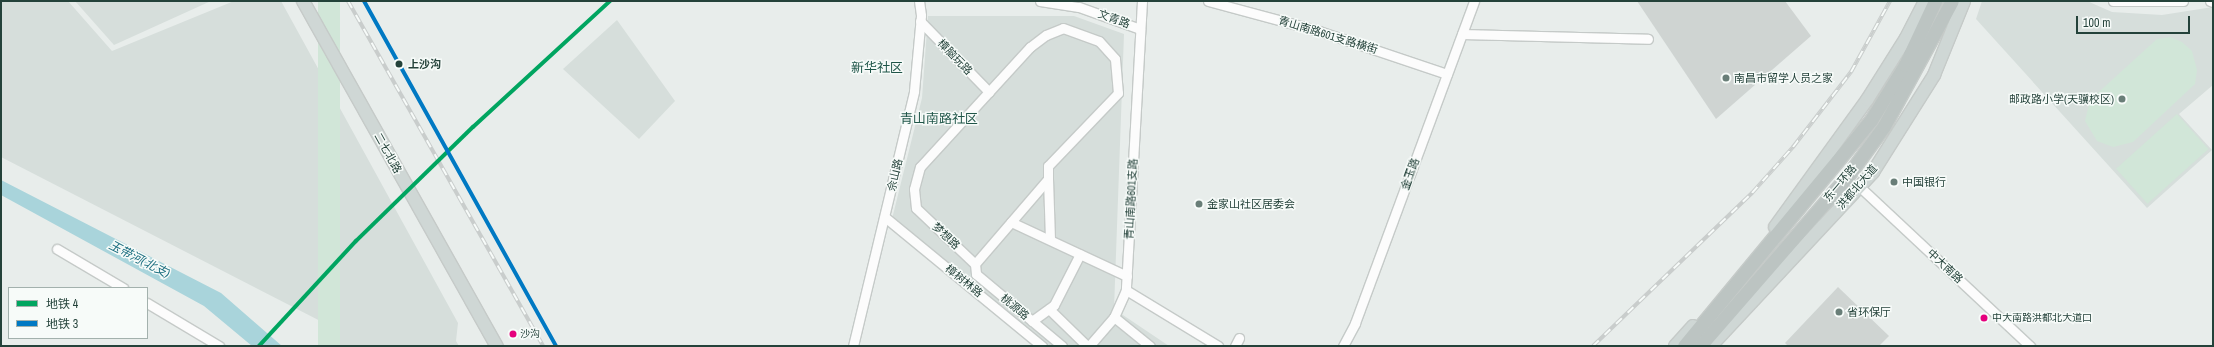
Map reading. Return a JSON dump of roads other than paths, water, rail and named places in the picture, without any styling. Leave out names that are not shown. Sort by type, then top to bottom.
[{"type":"highway","name":"东一环路","points":[[1684,346],[1871,120],[1905,65],[1935,1]]},
{"type":"highway","name":"东一环路","points":[[1700,346],[1846,178],[1884,126],[1952,1]]},
{"type":"main road","name":"二七北路","points":[[303,1],[497,346]]},
{"type":"main road","points":[[1675,346],[1756,253],[1835,147],[1902,44],[1925,1]]},
{"type":"main road","name":"洪都北大道","points":[[1716,344],[1860,187],[1934,75],[1964,1]]},
{"type":"street","name":"佘山路","points":[[853,346],[886,218],[914,91],[920,22],[919,1]]},
{"type":"street","name":"文青路","points":[[1040,1],[1079,7],[1140,29]]},
{"type":"street","name":"青山南路601支路","points":[[1126,290],[1142,1]]},
{"type":"street","name":"青山南路601支路横街","points":[[1208,1],[1319,31],[1447,74]]},
{"type":"street","name":"金玉路","points":[[1343,346],[1355,324],[1474,1]]},
{"type":"street","points":[[2113,1],[2183,1]]},
{"type":"street","name":"樟脑玩路","points":[[920,22],[989,92]]},
{"type":"street","name":"梦想路","points":[[1063,28],[1099,41],[1115,60],[1118,93],[1048,166],[1048,179],[975,264],[916,208],[914,188],[920,167],[1030,47],[1046,35],[1063,28]]},
{"type":"street","points":[[1462,34],[1648,39]]},
{"type":"street","points":[[1048,179],[1050,239]]},
{"type":"street","name":"中大南路","points":[[1860,187],[2030,346]]},
{"type":"street","name":"樟树林路","points":[[886,218],[1042,346]]},
{"type":"street","points":[[1010,222],[1050,239],[1127,276]]},
{"type":"street","points":[[57,249],[121,287]]},
{"type":"street","points":[[1032,321],[1054,305],[1080,254]]},
{"type":"street","points":[[962,279],[975,264]]},
{"type":"street","name":"桃源路","points":[[975,264],[976,274],[1062,346]]},
{"type":"street","points":[[1049,309],[1088,346],[1114,316],[1126,290],[1218,346]]},
{"type":"street","points":[[148,303],[219,346]]},
{"type":"street","points":[[1114,316],[1150,346]]},
{"type":"water","name":"玉带河(北支)","points":[[1,180],[221,293],[282,346],[252,346],[204,306],[1,195]]},
{"type":"railway","points":[[348,1],[543,346]]},
{"type":"railway","points":[[1593,346],[1752,193],[1793,147],[1851,72],[1890,1]]},
{"type":"metro line","name":"3","points":[[364,1],[556,346]]},
{"type":"metro line","name":"4","points":[[259,346],[356,241],[473,127],[610,1]]},
{"type":"place","name":"上沙沟","points":[[399,64]]},
{"type":"place","name":"南昌市留学人员之家","points":[[1726,78]]},
{"type":"place","name":"邮政路小学(天骥校区)","points":[[2122,99]]},
{"type":"place","name":"中国银行","points":[[1894,182]]},
{"type":"place","name":"金家山社区居委会","points":[[1199,204]]},
{"type":"place","name":"省环保厅","points":[[1839,312]]},
{"type":"place","name":"中大南路洪都北大道口","points":[[1984,318]]},
{"type":"place","name":"沙沟","points":[[513,334]]},
{"type":"district","name":"新华社区","points":[[877,68]]},
{"type":"district","name":"青山南路社区","points":[[939,119]]}]
